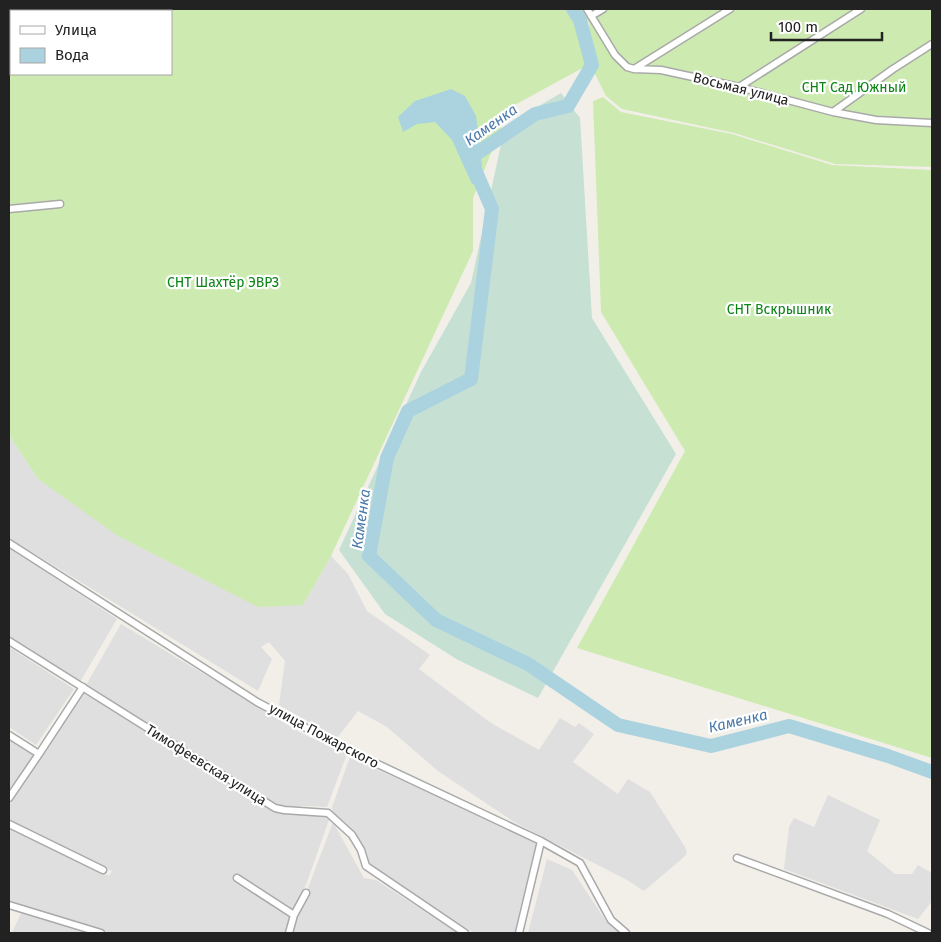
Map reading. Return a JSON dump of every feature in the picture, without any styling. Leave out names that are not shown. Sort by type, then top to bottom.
[{"type":"street","points":[[587,9],[615,55],[627,67],[634,69],[730,9]]},
{"type":"street","points":[[591,16],[603,9]]},
{"type":"street","points":[[739,87],[861,9]]},
{"type":"street","points":[[833,112],[932,44]]},
{"type":"street","name":"Восьмая улица","points":[[634,69],[661,70],[739,87],[833,112],[876,120],[932,123]]},
{"type":"street","points":[[9,209],[60,204]]},
{"type":"street","name":"улица Пожарского","points":[[9,544],[257,702],[350,751],[541,841],[580,863],[612,920],[626,933]]},
{"type":"street","name":"Тимофеевская улица","points":[[9,641],[275,808],[328,812],[352,835],[361,850],[366,866],[465,933]]},
{"type":"street","points":[[9,798],[83,687]]},
{"type":"street","points":[[9,735],[39,754]]},
{"type":"street","points":[[9,824],[103,870]]},
{"type":"street","points":[[519,933],[541,841]]},
{"type":"street","points":[[737,858],[888,914],[917,931],[928,933]]},
{"type":"street","points":[[237,878],[294,915]]},
{"type":"street","points":[[288,933],[294,915],[306,893]]},
{"type":"street","points":[[9,905],[101,933]]},
{"type":"shaded area","points":[[9,435],[38,479],[303,605],[331,556],[348,574],[367,611],[430,655],[419,669],[491,723],[539,750],[560,718],[575,727],[579,723],[594,734],[573,762],[618,794],[628,779],[650,792],[687,853],[644,891],[627,880],[514,822],[438,771],[387,727],[358,711],[337,738],[279,705],[285,661],[269,642],[261,647],[272,659],[258,691],[9,538]]},
{"type":"shaded area","points":[[9,548],[117,619],[80,682],[9,636]]},
{"type":"shaded area","points":[[121,624],[303,734],[347,754],[327,807],[276,807],[86,685]]},
{"type":"shaded area","points":[[9,647],[74,689],[36,745],[9,727]]},
{"type":"shaded area","points":[[83,693],[275,812],[325,816],[329,820],[306,885],[292,913],[286,933],[111,933],[9,903],[9,826],[109,876],[112,871],[9,821],[9,805]]},
{"type":"shaded area","points":[[9,737],[33,752],[33,756],[9,794]]},
{"type":"shaded area","points":[[350,757],[538,843],[519,912],[516,933],[474,933],[371,866],[353,832],[344,822],[333,815],[332,807]]},
{"type":"shaded area","points":[[828,795],[880,820],[867,851],[895,874],[912,874],[918,865],[932,873],[932,901],[918,919],[784,869],[789,827],[794,818],[814,827]]},
{"type":"shaded area","points":[[333,822],[364,878],[376,880],[458,933],[291,933]]},
{"type":"shaded area","points":[[547,859],[572,870],[606,921],[619,933],[528,933]]},
{"type":"shaded area","points":[[21,913],[85,933],[12,933]]},
{"type":"green space","name":"СНТ Шахтёр ЭВРЗ","points":[[9,9],[578,9],[587,24],[590,64],[509,108],[473,198],[473,251],[331,556],[303,605],[258,607],[118,536],[38,479],[9,435]]},
{"type":"green space","name":"СНТ Сад Южный","points":[[580,9],[932,9],[932,167],[835,164],[734,133],[622,109],[606,96],[593,70],[589,23]]},
{"type":"green space","points":[[561,93],[580,118],[592,318],[676,454],[538,698],[458,660],[385,614],[339,550],[421,372],[471,283],[505,126]]},
{"type":"green space","name":"СНТ Вскрышник","points":[[603,97],[621,112],[732,134],[832,165],[932,170],[932,758],[577,648],[685,451],[601,312],[593,101]]},
{"type":"water","points":[[451,89],[465,96],[476,116],[482,165],[476,182],[472,184],[452,140],[435,122],[417,124],[403,132],[398,117],[415,101]]},
{"type":"waterway","name":"Каменка","points":[[573,9],[580,20],[592,65],[568,106],[535,114],[470,158],[492,209],[471,379],[408,411],[387,458],[369,556],[436,620],[528,664],[618,725],[711,746],[789,726],[888,756],[932,772]]}]
